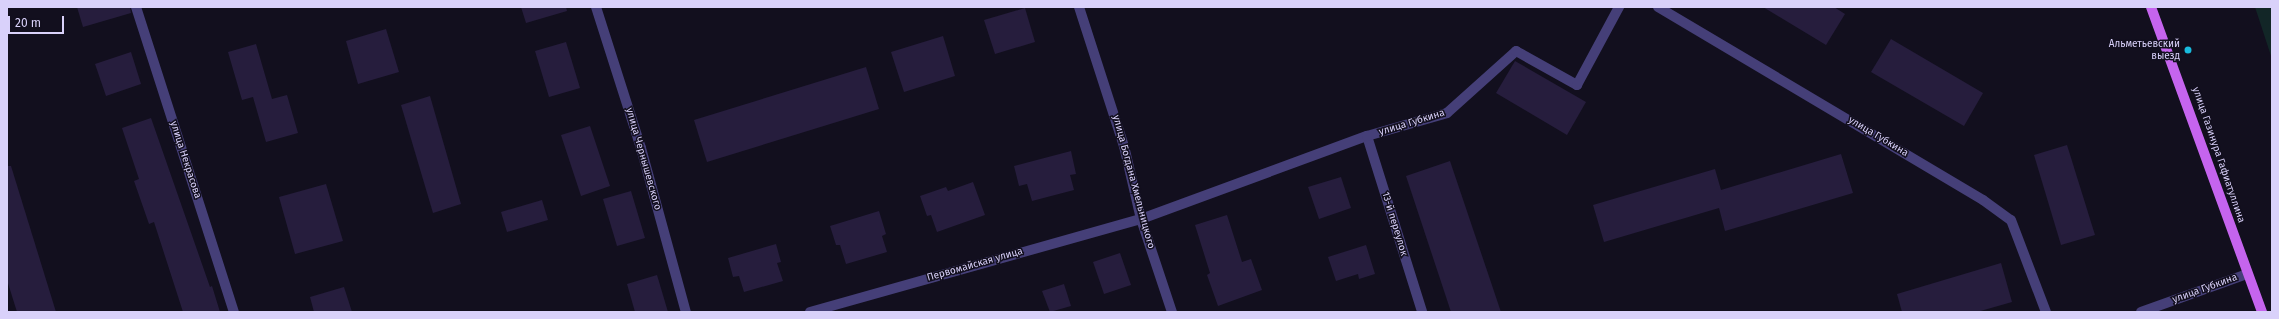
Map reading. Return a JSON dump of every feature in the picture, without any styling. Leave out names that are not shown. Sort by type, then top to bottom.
[{"type":"main road","name":"улица Газинура Гафиатуллина","points":[[2151,7],[2262,312]]},
{"type":"street","name":"улица Некрасова","points":[[136,7],[234,312]]},
{"type":"street","name":"улица Чернышевского","points":[[596,7],[641,148],[686,312]]},
{"type":"street","name":"улица Богдана Хмельницкого","points":[[1079,7],[1124,146],[1141,219],[1172,312]]},
{"type":"street","name":"улица Губкина","points":[[1141,219],[1367,136],[1446,113],[1516,51],[1577,85],[1619,7]]},
{"type":"street","name":"улица Губкина","points":[[1658,7],[1976,196],[2011,220],[2046,312]]},
{"type":"street","name":"13-й переулок","points":[[1367,136],[1422,312]]},
{"type":"street","name":"Первомайская улица","points":[[810,312],[1141,219]]},
{"type":"street","name":"улица Губкина","points":[[2141,312],[2247,274]]},
{"type":"green space","points":[[2255,7],[2272,7],[2272,59]]},
{"type":"building","points":[[77,7],[130,7],[131,13],[83,27]]},
{"type":"building","points":[[521,7],[566,7],[567,11],[526,23]]},
{"type":"building","points":[[1763,7],[1834,7],[1845,14],[1826,45]]},
{"type":"building","points":[[1025,8],[1035,42],[995,54],[984,20]]},
{"type":"building","points":[[386,29],[399,72],[358,84],[346,41]]},
{"type":"building","points":[[943,36],[955,76],[904,92],[891,52]]},
{"type":"building","points":[[1891,39],[1983,93],[1964,126],[1871,72]]},
{"type":"building","points":[[566,42],[580,88],[549,97],[535,51]]},
{"type":"building","points":[[256,44],[272,99],[287,95],[298,133],[266,142],[253,97],[242,100],[228,52]]},
{"type":"building","points":[[131,52],[141,84],[106,96],[95,64]]},
{"type":"building","points":[[1515,61],[1586,102],[1567,135],[1496,93]]},
{"type":"building","points":[[866,67],[879,109],[707,162],[694,120]]},
{"type":"building","points":[[430,96],[461,204],[433,213],[401,105]]},
{"type":"building","points":[[151,118],[220,312],[183,312],[154,222],[149,224],[134,181],[139,179],[122,128]]},
{"type":"building","points":[[590,126],[610,186],[581,196],[561,135]]},
{"type":"building","points":[[2067,145],[2095,235],[2061,245],[2034,155]]},
{"type":"building","points":[[1071,151],[1076,174],[1070,175],[1074,190],[1032,201],[1027,184],[1019,186],[1014,166]]},
{"type":"building","points":[[1841,154],[1853,193],[1725,231],[1719,208],[1604,242],[1593,205],[1715,169],[1721,190]]},
{"type":"building","points":[[1450,161],[1501,312],[1451,312],[1406,176]]},
{"type":"building","points":[[7,166],[11,166],[56,312],[17,312],[7,280]]},
{"type":"building","points":[[1341,177],[1351,208],[1319,219],[1308,187]]},
{"type":"building","points":[[973,182],[985,215],[937,232],[931,215],[927,216],[920,196],[946,187],[948,191]]},
{"type":"building","points":[[326,184],[343,241],[295,254],[279,197]]},
{"type":"building","points":[[631,191],[645,238],[617,246],[603,199]]},
{"type":"building","points":[[542,200],[548,220],[507,232],[501,212]]},
{"type":"building","points":[[879,211],[886,234],[882,236],[887,252],[846,264],[840,245],[836,245],[830,226]]},
{"type":"building","points":[[1227,215],[1242,262],[1251,259],[1262,290],[1218,306],[1207,275],[1210,273],[1195,225]]},
{"type":"building","points":[[776,244],[781,262],[777,263],[783,281],[744,292],[739,276],[733,277],[728,258]]},
{"type":"building","points":[[1366,245],[1375,274],[1359,279],[1358,274],[1336,281],[1328,257]]},
{"type":"building","points":[[1120,253],[1131,285],[1104,294],[1093,262]]},
{"type":"building","points":[[2001,263],[2012,302],[1977,312],[1902,312],[1897,294]]},
{"type":"building","points":[[657,275],[668,312],[635,312],[627,284]]},
{"type":"building","points":[[1064,284],[1071,306],[1050,312],[1042,291]]},
{"type":"building","points":[[344,287],[352,312],[314,312],[310,297]]},
{"type":"place","name":"Альметьевский выезд","points":[[2188,50]]}]
